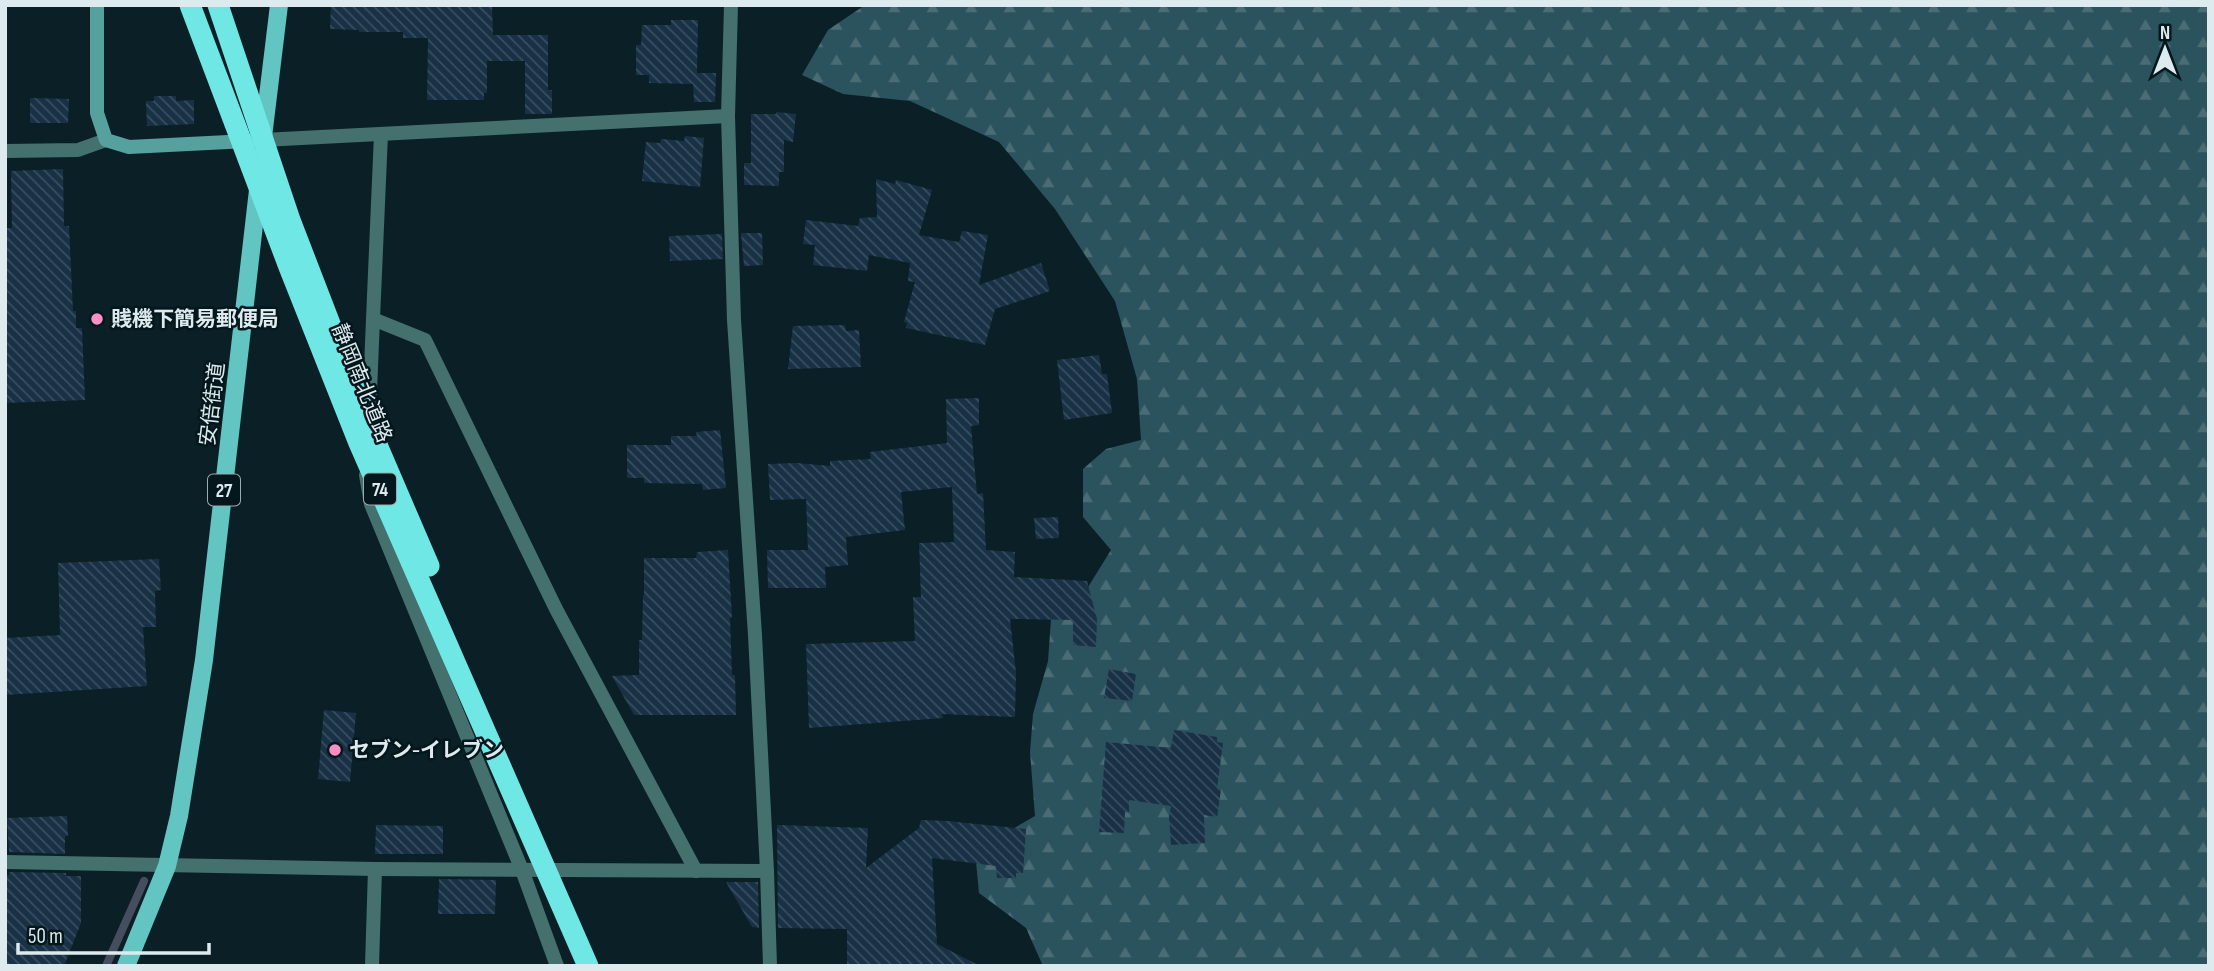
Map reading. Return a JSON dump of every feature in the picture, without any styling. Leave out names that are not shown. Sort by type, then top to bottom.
[{"type":"highway","name":"静岡南北道路","points":[[190,5],[359,443],[587,966]]},
{"type":"highway","name":"静岡南北道路","points":[[218,5],[290,220],[374,438],[603,966]]},
{"type":"main road","name":"安倍街道","points":[[126,966],[167,866],[179,816],[204,660],[279,5]]},
{"type":"street","points":[[97,5],[97,113],[106,140]]},
{"type":"street","points":[[731,5],[728,116],[734,320],[755,635],[770,966]]},
{"type":"street","points":[[5,151],[78,150],[106,140],[129,147],[728,116]]},
{"type":"street","points":[[381,134],[366,479],[371,504],[522,870],[557,966]]},
{"type":"street","points":[[373,319],[425,340],[556,609],[696,871]]},
{"type":"street","points":[[5,862],[375,869],[766,872]]},
{"type":"street","points":[[372,966],[375,869]]},
{"type":"green space","points":[[865,5],[2209,5],[2209,966],[1043,966],[1026,928],[979,893],[975,851],[1035,816],[1030,752],[1033,714],[1048,661],[1052,606],[1085,592],[1111,550],[1083,517],[1083,469],[1106,449],[1141,440],[1137,379],[1115,301],[1055,209],[999,142],[910,101],[843,94],[802,75],[828,30]]},
{"type":"building","points":[[331,5],[492,5],[493,35],[548,35],[548,90],[552,90],[552,114],[525,114],[525,61],[487,61],[487,93],[484,93],[484,100],[427,100],[428,38],[403,38],[403,32],[330,29]]},
{"type":"building","points":[[671,20],[698,20],[697,73],[716,73],[715,102],[694,102],[693,84],[649,83],[649,75],[636,75],[636,45],[641,45],[642,25],[671,25]]},
{"type":"building","points":[[154,96],[176,96],[176,101],[194,100],[194,124],[147,126],[146,101],[154,101]]},
{"type":"building","points":[[30,98],[69,99],[68,123],[30,123]]},
{"type":"building","points":[[751,114],[796,114],[793,142],[784,140],[784,172],[779,172],[779,186],[744,185],[744,163],[751,163]]},
{"type":"building","points":[[685,136],[704,138],[700,187],[642,181],[646,142],[660,143],[661,139],[684,141]]},
{"type":"building","points":[[63,169],[64,226],[69,226],[76,328],[82,328],[85,400],[5,403],[5,228],[12,228],[11,171]]},
{"type":"building","points":[[876,179],[895,184],[896,180],[932,190],[919,235],[959,242],[962,231],[988,235],[979,285],[1041,263],[1050,291],[995,309],[985,345],[906,328],[907,323],[904,322],[915,282],[908,281],[910,263],[869,255],[867,271],[813,265],[815,245],[803,244],[806,220],[858,226],[860,218],[877,217]]},
{"type":"building","points":[[741,233],[762,233],[763,265],[744,266]]},
{"type":"building","points":[[722,234],[723,259],[670,261],[669,236]]},
{"type":"building","points":[[845,325],[846,331],[859,330],[861,367],[788,369],[793,326]]},
{"type":"building","points":[[1099,355],[1102,374],[1107,374],[1112,413],[1064,420],[1057,360]]},
{"type":"building","points":[[979,398],[979,425],[971,426],[977,494],[983,493],[986,550],[1015,552],[1014,577],[1087,581],[1097,619],[1096,647],[1073,645],[1073,620],[1010,619],[1016,673],[1015,717],[942,714],[943,718],[809,728],[806,644],[915,641],[913,597],[921,597],[919,543],[954,542],[952,487],[901,492],[905,530],[846,537],[848,565],[825,567],[826,588],[768,588],[767,550],[808,550],[806,499],[770,500],[768,464],[830,466],[830,461],[871,459],[870,452],[947,443],[946,399]]},
{"type":"building","points":[[720,430],[726,488],[703,490],[702,484],[644,483],[644,478],[627,478],[627,445],[671,445],[671,436],[697,436],[696,432]]},
{"type":"building","points":[[1058,517],[1059,538],[1036,539],[1034,518]]},
{"type":"building","points":[[728,550],[736,715],[634,715],[612,676],[639,675],[644,558],[696,558],[697,552]]},
{"type":"building","points":[[159,559],[161,590],[155,591],[156,627],[143,627],[147,686],[5,695],[5,638],[60,635],[58,563]]},
{"type":"building","points":[[1109,669],[1136,674],[1132,701],[1104,698]]},
{"type":"building","points":[[324,710],[356,713],[350,782],[318,779]]},
{"type":"building","points":[[1174,730],[1217,737],[1217,742],[1223,743],[1217,789],[1221,790],[1217,817],[1204,815],[1205,843],[1171,845],[1171,806],[1129,800],[1129,813],[1125,812],[1124,833],[1099,832],[1106,742],[1171,748]]},
{"type":"building","points":[[67,816],[65,854],[9,852],[7,818]]},
{"type":"building","points":[[921,820],[1026,829],[1023,873],[1016,873],[1016,878],[997,878],[996,866],[932,858],[937,944],[980,966],[847,966],[847,929],[778,928],[777,825],[868,828],[866,868],[919,828]]},
{"type":"building","points":[[376,825],[443,826],[443,854],[375,854]]},
{"type":"building","points":[[9,872],[66,873],[66,876],[81,876],[81,923],[64,966],[5,966],[5,875],[9,875]]},
{"type":"building","points":[[439,879],[496,880],[495,914],[438,914]]},
{"type":"building","points":[[726,882],[758,882],[759,928],[752,927]]},
{"type":"waterway","points":[[106,966],[144,881]]},
{"type":"place","name":"賎機下簡易郵便局","points":[[97,319]]},
{"type":"place","name":"セブン-イレブン","points":[[335,750]]}]
